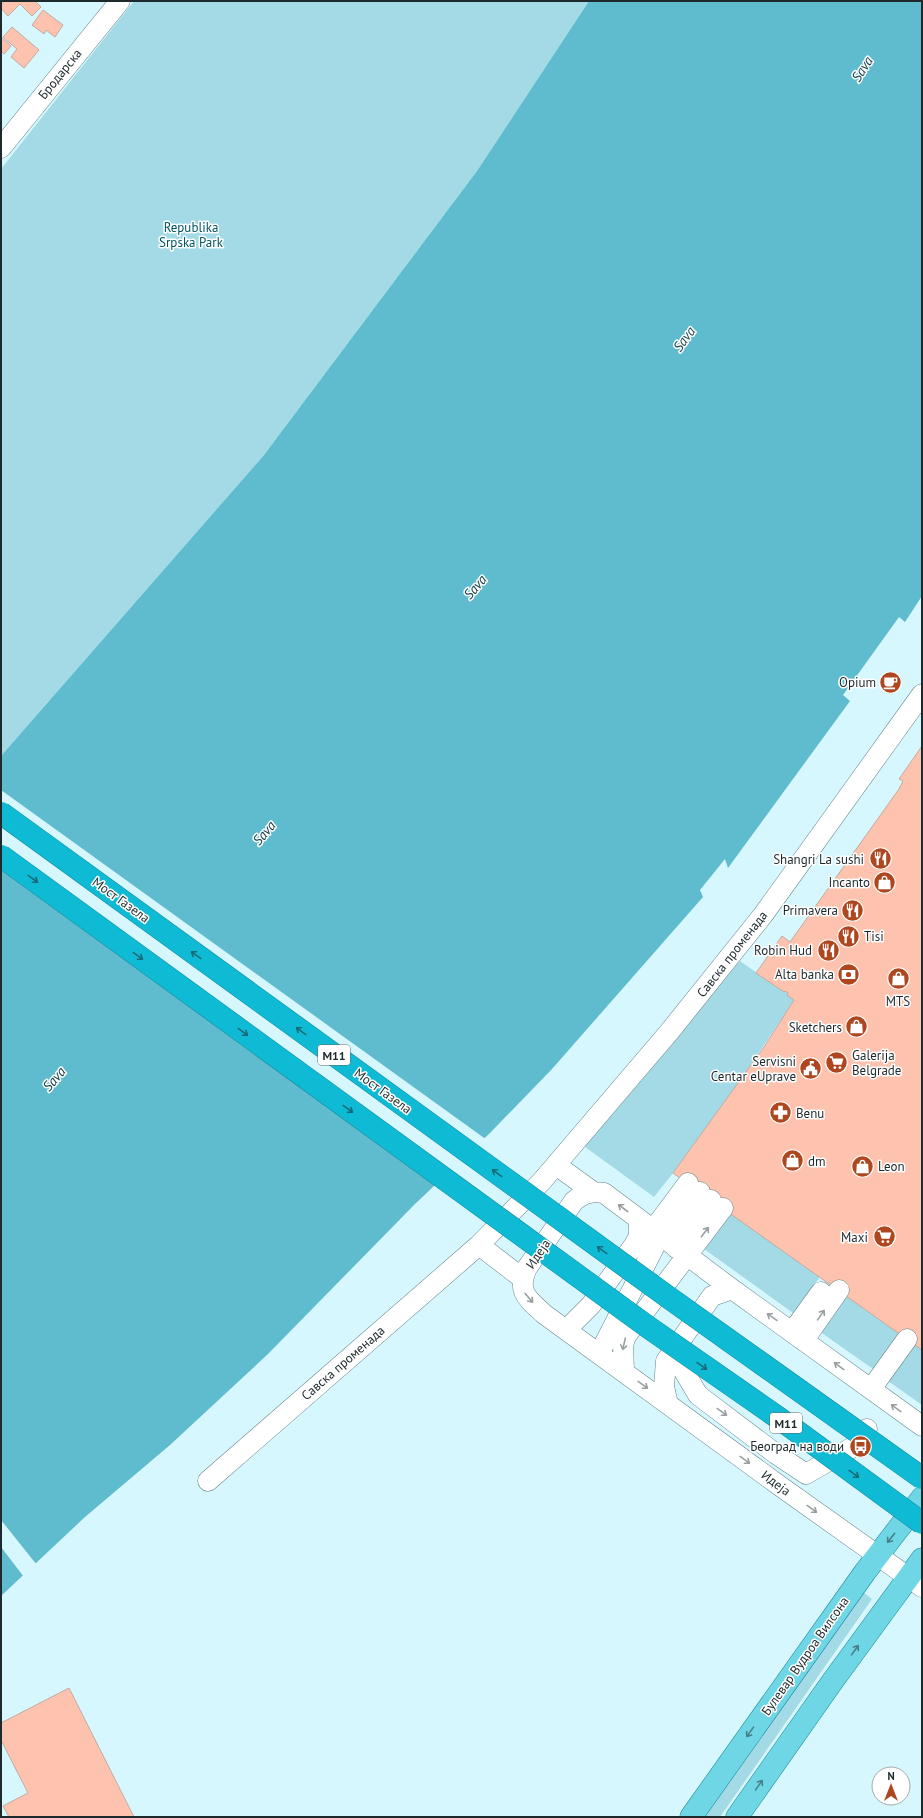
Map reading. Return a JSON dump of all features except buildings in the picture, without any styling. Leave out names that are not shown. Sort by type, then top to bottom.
[{"type":"highway","name":"Мост Газела","points":[[1,813],[668,1297],[922,1478]]},
{"type":"highway","name":"M11","points":[[1,856],[648,1327],[780,1419],[922,1523]]},
{"type":"main road","name":"Булевар Вудроа Вилсона","points":[[691,1817],[877,1556],[922,1498]]},
{"type":"main road","points":[[737,1817],[832,1682],[915,1582],[922,1559]]},
{"type":"street","name":"Бродарска","points":[[1,148],[120,1]]},
{"type":"street","name":"Савска променада","points":[[208,1481],[479,1245],[556,1165],[670,1032],[763,916],[922,694]]},
{"type":"street","points":[[556,1165],[592,1191],[604,1193],[732,1289],[922,1426]]},
{"type":"street","name":"Идеја","points":[[592,1191],[574,1201],[527,1268],[522,1278],[522,1290],[526,1297],[544,1314],[915,1582]]},
{"type":"street","points":[[599,1354],[663,1238],[706,1196],[663,1238],[623,1345],[624,1371]]},
{"type":"street","points":[[566,1330],[592,1305],[634,1245],[638,1236],[663,1238]]},
{"type":"street","points":[[479,1245],[522,1278]]},
{"type":"street","points":[[798,1336],[833,1286]]},
{"type":"street","points":[[668,1404],[664,1387],[664,1371],[666,1361],[712,1296],[732,1289]]},
{"type":"street","points":[[700,1311],[867,1429],[922,1470]]},
{"type":"street","points":[[871,1389],[907,1339]]},
{"type":"street","points":[[672,1351],[698,1395],[776,1454],[806,1474],[853,1447],[867,1429]]},
{"type":"green space","name":"Republika Srpska Park","points":[[134,1],[589,1],[477,171],[264,455],[1,756],[1,169]]},
{"type":"green space","points":[[740,961],[784,992],[785,991],[788,993],[787,995],[794,1000],[742,1078],[654,1197],[581,1144]]},
{"type":"green space","points":[[726,1210],[820,1277],[793,1313],[700,1246]]},
{"type":"green space","points":[[845,1295],[899,1333],[873,1369],[819,1331]]},
{"type":"green space","points":[[914,1344],[922,1350],[922,1405],[888,1381]]},
{"type":"green space","points":[[859,1589],[872,1599],[720,1817],[702,1817]]},
{"type":"water","name":"Sava","points":[[589,1],[922,1],[922,596],[905,622],[899,617],[843,695],[850,701],[728,868],[725,859],[700,890],[703,897],[552,1069],[490,1133],[415,1204],[268,1354],[170,1445],[85,1517],[1,1596],[1,756],[264,455],[477,171]]},
{"type":"pier","points":[[1,790],[487,1140],[441,1182],[1,858]]},
{"type":"pier","points":[[1,1520],[37,1565],[24,1577],[1,1547]]},
{"type":"place","name":"Opium","points":[[891,682]]},
{"type":"place","name":"Shangri La sushi","points":[[880,859]]},
{"type":"place","name":"Incanto","points":[[885,882]]},
{"type":"place","name":"Primavera","points":[[853,910]]},
{"type":"place","name":"Tisi","points":[[849,936]]},
{"type":"place","name":"Robin Hud","points":[[828,950]]},
{"type":"place","name":"Alta banka","points":[[849,974]]},
{"type":"place","name":"MTS","points":[[898,979]]},
{"type":"place","name":"Sketchers","points":[[857,1027]]},
{"type":"place","name":"Galerija Belgrade","points":[[837,1062]]},
{"type":"place","name":"Servisni Centar eUprave","points":[[811,1068]]},
{"type":"place","name":"Benu","points":[[780,1113]]},
{"type":"place","name":"dm","points":[[793,1161]]},
{"type":"place","name":"Leon","points":[[863,1166]]},
{"type":"place","name":"Maxi","points":[[884,1237]]},
{"type":"place","name":"Београд на води","points":[[860,1446]]}]
